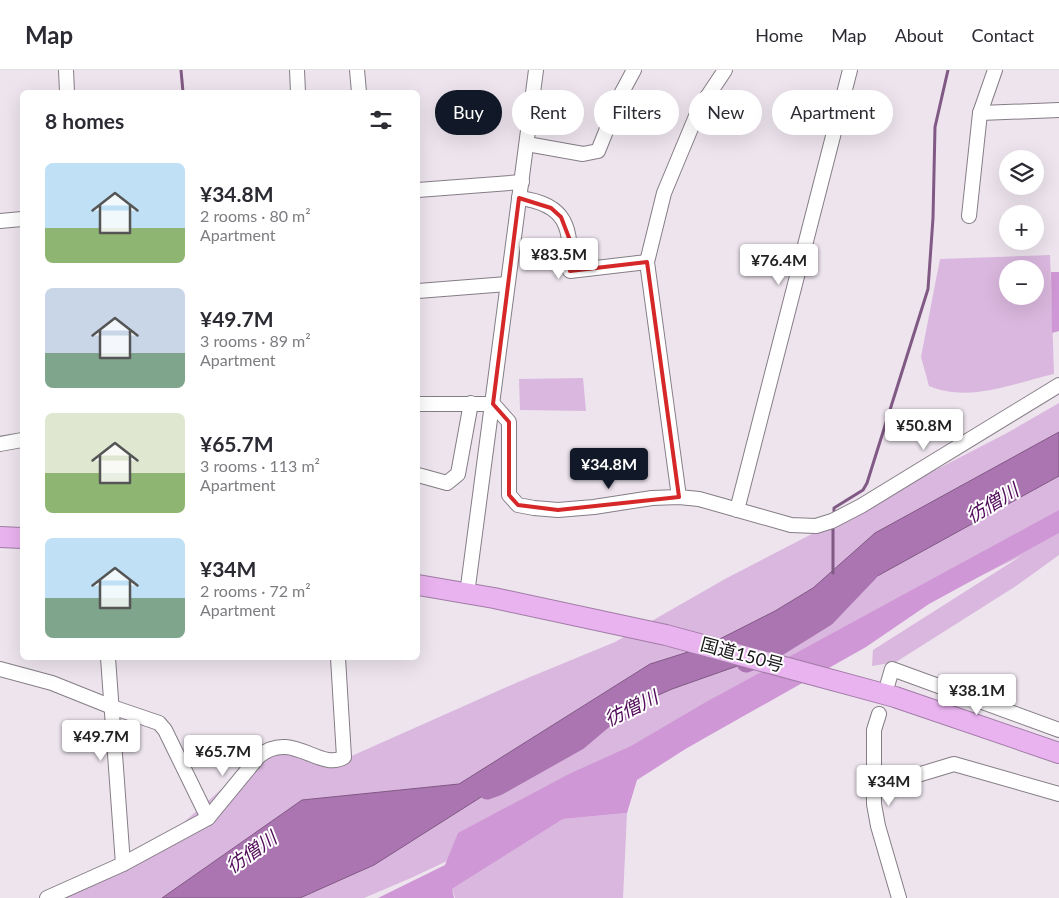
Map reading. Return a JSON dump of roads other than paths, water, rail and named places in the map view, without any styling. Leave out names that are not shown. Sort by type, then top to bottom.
[{"type":"highway","points":[[0,537],[20,538]]},
{"type":"highway","name":"国道150号","points":[[420,585],[666,634],[895,697],[1059,752]]},
{"type":"street","points":[[66,70],[67,90]]},
{"type":"street","points":[[297,70],[298,90]]},
{"type":"street","points":[[358,70],[359,90]]},
{"type":"street","points":[[467,594],[536,70]]},
{"type":"street","points":[[526,144],[583,154],[598,151],[621,94],[634,70]]},
{"type":"street","points":[[679,497],[647,262],[664,193],[700,109],[726,70]]},
{"type":"street","points":[[737,510],[850,70]]},
{"type":"street","points":[[968,216],[980,113],[996,70]]},
{"type":"street","points":[[980,113],[1059,110]]},
{"type":"street","points":[[420,190],[522,182]]},
{"type":"street","points":[[519,198],[551,208],[562,217],[571,243],[570,271],[647,262]]},
{"type":"street","points":[[0,221],[20,219]]},
{"type":"street","points":[[420,291],[507,284]]},
{"type":"street","points":[[420,404],[493,404],[508,422],[509,495],[518,505],[558,510],[594,507],[652,498],[679,497],[699,500],[791,525],[816,526],[847,514],[1059,385]]},
{"type":"street","points":[[420,476],[447,483],[458,474],[471,403]]},
{"type":"street","points":[[0,444],[20,440]]},
{"type":"street","points":[[108,660],[123,864]]},
{"type":"street","points":[[47,898],[123,864],[208,818],[259,756],[267,749],[284,746],[329,760],[338,761],[344,757],[338,660]]},
{"type":"street","points":[[0,669],[52,683],[112,707],[160,723],[208,818]]},
{"type":"street","points":[[888,683],[892,669],[1058,731]]},
{"type":"street","points":[[878,714],[874,730],[874,804],[878,826],[899,898]]},
{"type":"street","points":[[874,788],[954,764],[1059,794]]},
{"type":"water","points":[[1059,432],[1059,476],[852,590],[760,658],[672,689],[604,719],[374,865],[300,898],[162,898],[302,800],[459,784],[650,664],[704,647],[775,611],[813,588],[875,533]]},
{"type":"waterway","points":[[181,70],[183,90]]},
{"type":"waterway","points":[[834,515],[834,508],[863,490],[867,483],[928,289],[933,218],[935,127],[948,70]]},
{"type":"waterway","points":[[833,524],[833,573]]},
{"type":"waterway","name":"彷僧川","points":[[746,663],[760,658],[826,617],[869,572]]},
{"type":"waterway","name":"彷僧川","points":[[833,602],[833,611]]},
{"type":"waterway","name":"彷僧川","points":[[487,790],[498,786],[578,741],[604,719],[627,709]]}]
